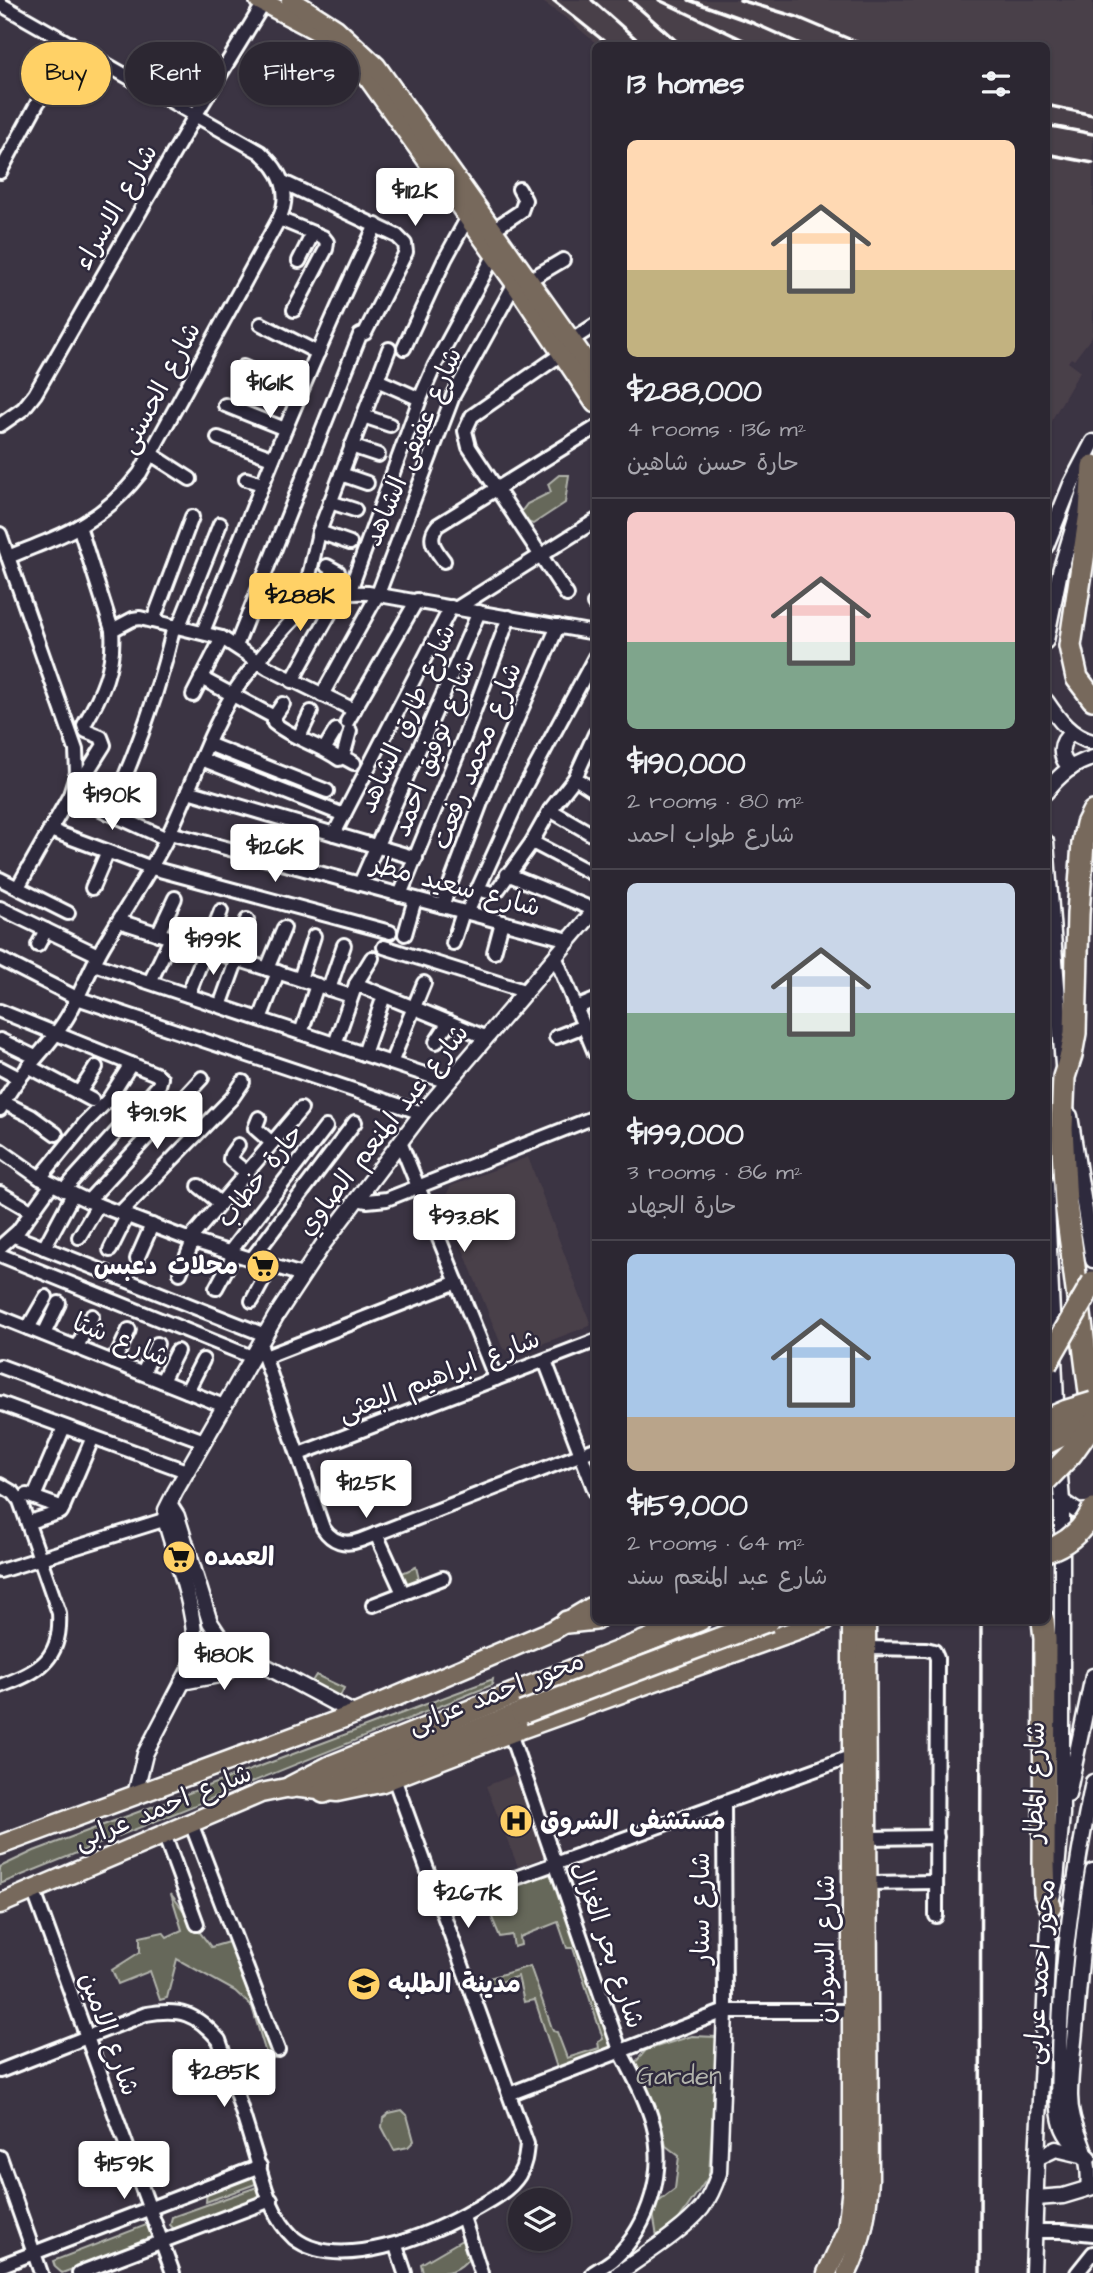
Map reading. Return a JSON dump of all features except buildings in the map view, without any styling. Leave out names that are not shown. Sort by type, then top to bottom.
[{"type":"highway","points":[[1093,466],[1087,537],[1070,646],[1077,678],[1093,699]]},
{"type":"highway","points":[[1093,812],[1084,833],[1078,914],[1075,1033],[1064,1077],[1063,1153],[1066,1204],[1093,1416]]},
{"type":"highway","points":[[1050,1357],[1093,1282]]},
{"type":"highway","points":[[1050,1418],[1093,1403]]},
{"type":"highway","points":[[1050,1441],[1093,1424]]},
{"type":"highway","points":[[1050,1476],[1093,1424]]},
{"type":"highway","points":[[1050,1549],[1061,1545],[1077,1532],[1093,1511]]},
{"type":"highway","points":[[567,1622],[592,1619]]},
{"type":"highway","points":[[291,1787],[325,1769],[689,1624]]},
{"type":"highway","name":"محور احمد عرابى","points":[[324,1792],[361,1775],[758,1624]]},
{"type":"highway","points":[[1044,1630],[1044,1864],[1045,1894],[1050,1906]]},
{"type":"highway","points":[[610,1697],[612,1679],[609,1663],[613,1653]]},
{"type":"main road","points":[[291,0],[336,29],[370,59],[494,229],[522,281],[568,347],[592,397]]},
{"type":"main road","points":[[261,1],[327,36],[356,61],[495,254],[522,281]]},
{"type":"main road","points":[[568,347],[592,371]]},
{"type":"main road","name":"شارع احمد عرابى","points":[[0,1845],[355,1714],[567,1622],[592,1607]]},
{"type":"main road","name":"شارع احمد عرابى","points":[[0,1904],[261,1793],[291,1787],[324,1792],[359,1788],[394,1778],[811,1624]]},
{"type":"main road","name":"شارع السودان","points":[[827,2273],[842,2244],[852,2202],[852,1624]]},
{"type":"main road","name":"شارع السودان","points":[[847,2273],[862,2236],[868,2200],[866,1624]]},
{"type":"street","name":"شارع الاسراء","points":[[0,425],[23,408],[35,394],[261,1]]},
{"type":"street","points":[[0,4],[68,42]]},
{"type":"street","points":[[111,66],[260,152],[284,182],[402,239],[406,252],[363,335],[360,335],[236,646]]},
{"type":"street","points":[[0,172],[36,105]]},
{"type":"street","name":"شارع الحسنى","points":[[8,557],[79,526],[110,506],[126,491],[151,454],[279,219],[285,201],[284,182]]},
{"type":"street","points":[[494,229],[521,211],[525,200],[519,189]]},
{"type":"street","points":[[404,348],[445,259],[468,217]]},
{"type":"street","points":[[279,219],[325,239],[327,246],[294,310]]},
{"type":"street","points":[[203,632],[272,458],[376,225]]},
{"type":"street","points":[[299,261],[313,233]]},
{"type":"street","points":[[292,681],[343,594],[435,365],[495,254]]},
{"type":"street","points":[[522,281],[563,260]]},
{"type":"street","name":"شارع عفيفى الشاهد","points":[[322,695],[378,594],[453,396],[522,281]]},
{"type":"street","points":[[261,324],[318,353]]},
{"type":"street","points":[[567,596],[466,439],[467,423],[472,416],[592,327]]},
{"type":"street","points":[[301,611],[319,532],[389,349]]},
{"type":"street","points":[[243,367],[301,392]]},
{"type":"street","points":[[377,380],[420,399]]},
{"type":"street","points":[[225,405],[285,429]]},
{"type":"street","points":[[363,416],[390,425]]},
{"type":"street","points":[[444,561],[432,544],[434,529],[592,430]]},
{"type":"street","points":[[218,438],[272,458]]},
{"type":"street","points":[[1050,536],[1071,484],[1093,442]]},
{"type":"street","points":[[351,446],[378,455]]},
{"type":"street","points":[[151,454],[190,479]]},
{"type":"street","points":[[1050,621],[1074,518],[1093,466]]},
{"type":"street","points":[[341,474],[367,483]]},
{"type":"street","points":[[246,479],[262,484]]},
{"type":"street","points":[[330,502],[355,510]]},
{"type":"street","points":[[153,621],[192,517]]},
{"type":"street","points":[[334,834],[454,608],[592,523]]},
{"type":"street","points":[[109,813],[152,708],[176,626],[220,524]]},
{"type":"street","points":[[18,887],[72,790],[104,745],[104,739],[86,731],[84,725],[107,680],[114,647],[112,630],[79,526]]},
{"type":"street","points":[[319,532],[350,544]]},
{"type":"street","points":[[0,534],[76,750],[77,773],[72,790]]},
{"type":"street","points":[[327,566],[338,572],[343,594]]},
{"type":"street","points":[[56,1134],[31,1116],[1,1105],[19,1078],[55,1035],[96,960],[152,868],[233,694],[289,622],[318,600],[343,594],[378,594],[592,632]]},
{"type":"street","points":[[283,704],[274,717],[274,723],[281,729],[325,748],[339,759],[348,760],[351,721],[416,600]]},
{"type":"street","name":"شارع طارق الشاهد","points":[[360,884],[479,612]]},
{"type":"street","name":"شارع توفيق احمد","points":[[400,895],[464,738],[509,617]]},
{"type":"street","points":[[112,630],[133,619],[153,621],[222,638],[292,681],[322,695],[351,721]]},
{"type":"street","name":"شارع محمد رفعت","points":[[442,906],[489,781],[558,626]]},
{"type":"street","points":[[192,695],[222,638]]},
{"type":"street","points":[[453,943],[465,912],[538,760],[592,662]]},
{"type":"street","points":[[201,678],[274,717]]},
{"type":"street","points":[[1050,706],[1072,733],[1083,740],[1093,742]]},
{"type":"street","points":[[299,737],[311,712]]},
{"type":"street","points":[[325,748],[336,730]]},
{"type":"street","points":[[1071,768],[1064,760],[1061,750],[1072,733]]},
{"type":"street","points":[[477,889],[495,893],[532,842],[550,810],[575,778],[592,743]]},
{"type":"street","points":[[208,744],[327,792]]},
{"type":"street","points":[[1050,787],[1071,768],[1093,758]]},
{"type":"street","points":[[201,759],[344,814]]},
{"type":"street","points":[[575,778],[592,789]]},
{"type":"street","name":"شارع سعيد مطر","points":[[72,790],[109,813],[168,836],[569,940]]},
{"type":"street","points":[[188,791],[416,858]]},
{"type":"street","points":[[550,810],[592,834]]},
{"type":"street","points":[[50,830],[152,868],[390,932]]},
{"type":"street","points":[[532,842],[592,873]]},
{"type":"street","points":[[92,888],[107,853]]},
{"type":"street","points":[[507,874],[592,909]]},
{"type":"street","points":[[0,879],[68,913]]},
{"type":"street","points":[[1050,894],[1064,1077],[1093,1260]]},
{"type":"street","points":[[150,982],[175,898]]},
{"type":"street","points":[[405,934],[415,899]]},
{"type":"street","points":[[0,908],[46,930],[96,960],[150,982],[448,1082]]},
{"type":"street","points":[[188,995],[220,911]]},
{"type":"street","name":"شارع عبد المنعم الصاوي","points":[[170,1513],[186,1471],[302,1275],[422,1113],[592,913]]},
{"type":"street","points":[[220,1006],[247,920]]},
{"type":"street","points":[[119,921],[323,987],[384,996],[485,1037]]},
{"type":"street","points":[[494,952],[502,922]]},
{"type":"street","points":[[260,1019],[284,928]]},
{"type":"street","points":[[37,945],[46,930]]},
{"type":"street","points":[[300,979],[314,936]]},
{"type":"street","points":[[301,1033],[344,945]]},
{"type":"street","points":[[383,947],[524,991]]},
{"type":"street","points":[[555,956],[592,1045]]},
{"type":"street","points":[[0,958],[77,998],[422,1113]]},
{"type":"street","points":[[334,1044],[354,990],[372,958]]},
{"type":"street","points":[[391,1063],[424,984]]},
{"type":"street","points":[[364,1054],[384,996]]},
{"type":"street","points":[[576,1007],[592,1001]]},
{"type":"street","points":[[0,1011],[156,1074],[161,1079],[68,1192],[44,1248]]},
{"type":"street","points":[[436,1042],[449,1022]]},
{"type":"street","points":[[556,1037],[584,1026]]},
{"type":"street","points":[[0,1040],[92,1100]]},
{"type":"street","points":[[131,1064],[112,1095],[85,1123],[46,1181],[31,1211],[14,1236],[1,1247],[261,1348],[457,1282]]},
{"type":"street","points":[[79,1093],[96,1067]]},
{"type":"street","points":[[0,1068],[19,1078]]},
{"type":"street","points":[[79,1237],[93,1203],[202,1078]]},
{"type":"street","points":[[110,1250],[124,1214],[243,1082]]},
{"type":"street","points":[[180,1273],[191,1240],[301,1109]]},
{"type":"street","points":[[258,1118],[255,1128],[272,1143]]},
{"type":"street","points":[[357,1199],[387,1199],[592,1118]]},
{"type":"street","points":[[251,1260],[355,1122]]},
{"type":"street","name":"حارة خطاب","points":[[216,1288],[231,1254],[326,1127]]},
{"type":"street","points":[[400,1142],[496,1379]]},
{"type":"street","points":[[237,1146],[230,1158],[247,1172]]},
{"type":"street","points":[[0,1150],[46,1181],[93,1203],[231,1254],[302,1275]]},
{"type":"street","points":[[199,1186],[220,1203]]},
{"type":"street","points":[[0,1193],[31,1211]]},
{"type":"street","points":[[137,1259],[152,1225]]},
{"type":"street","points":[[14,1236],[261,1348],[323,1528],[339,1542],[346,1543],[376,1534],[592,1450]]},
{"type":"street","name":"شارع المطار","points":[[1033,2273],[1050,1906],[1056,1881],[1062,1814],[1062,1501],[1050,1262]]},
{"type":"street","points":[[252,1301],[271,1266]]},
{"type":"street","points":[[28,1328],[46,1297]]},
{"type":"street","points":[[44,1334],[59,1303]]},
{"type":"street","points":[[77,1347],[92,1316]]},
{"type":"street","name":"شارع شتا","points":[[0,1317],[224,1406]]},
{"type":"street","points":[[114,1362],[129,1330]]},
{"type":"street","name":"شارع ابراهيم البعثى","points":[[299,1454],[592,1342]]},
{"type":"street","points":[[143,1373],[157,1344]]},
{"type":"street","points":[[162,1381],[177,1351]]},
{"type":"street","points":[[187,1391],[204,1360]]},
{"type":"street","points":[[545,1361],[592,1482]]},
{"type":"street","points":[[0,1366],[204,1441]]},
{"type":"street","points":[[0,1403],[186,1471]]},
{"type":"street","points":[[34,1497],[64,1427]]},
{"type":"street","points":[[29,1522],[57,1514],[63,1508],[93,1437]]},
{"type":"street","points":[[0,1485],[14,1493],[63,1508]]},
{"type":"street","points":[[0,1686],[40,1668],[57,1643],[60,1628],[59,1613],[29,1522],[14,1493]]},
{"type":"street","points":[[1062,1501],[1078,1512],[1093,1511]]},
{"type":"street","points":[[0,1571],[170,1513]]},
{"type":"street","points":[[170,1513],[210,1622],[222,1640],[355,1714]]},
{"type":"street","points":[[135,1795],[145,1754],[192,1664],[196,1641],[170,1513]]},
{"type":"street","points":[[376,1534],[403,1593]]},
{"type":"street","points":[[373,1605],[443,1578]]},
{"type":"street","points":[[866,1648],[926,1649],[934,1651],[937,1658],[936,1916]]},
{"type":"street","points":[[182,1682],[219,1675],[252,1659]]},
{"type":"street","points":[[1062,1814],[1093,1676]]},
{"type":"street","points":[[1081,1733],[1093,1713]]},
{"type":"street","name":"شارع بحر الغزال","points":[[510,1733],[620,2050],[653,2125],[658,2154],[656,2183],[647,2211],[634,2236],[614,2259],[593,2273]]},
{"type":"street","points":[[441,1905],[853,1756]]},
{"type":"street","points":[[0,2071],[146,2014],[167,2010],[187,2014],[205,2024],[219,2039],[276,2216],[285,2229],[310,2250],[353,2255],[396,2246],[463,2217],[511,2185],[526,2159],[527,2144],[394,1778]]},
{"type":"street","name":"محور احمد عرابى","points":[[1091,2157],[1072,2142],[1061,2121],[1059,2050],[1062,1986],[1073,1884],[1093,1782]]},
{"type":"street","name":"شارع سنار","points":[[724,1804],[725,2011]]},
{"type":"street","points":[[191,1823],[278,2050]]},
{"type":"street","points":[[164,1834],[197,1924]]},
{"type":"street","points":[[867,1838],[937,1837]]},
{"type":"street","points":[[1036,2197],[1063,2196],[1091,2188],[1091,2157],[1075,2123],[1070,2094],[1082,1950],[1093,1871]]},
{"type":"street","points":[[867,1883],[936,1882]]},
{"type":"street","name":"شارع الامين","points":[[33,1889],[173,2273]]},
{"type":"street","points":[[619,2273],[689,2221],[703,2207],[713,2191],[719,2173],[725,2011]]},
{"type":"street","points":[[509,2094],[725,2011],[852,2011]]},
{"type":"street","points":[[1037,2158],[1056,2149],[1091,2157]]},
{"type":"street","points":[[0,2157],[41,2273]]},
{"type":"street","points":[[0,2266],[260,2166]]},
{"type":"street","points":[[79,2273],[271,2200]]},
{"type":"street","points":[[463,2217],[481,2273]]},
{"type":"street","points":[[1035,2231],[1093,2234]]},
{"type":"street","points":[[396,2246],[405,2273]]},
{"type":"street","points":[[1077,2273],[1093,2253]]},
{"type":"shaded area","points":[[540,0],[1093,0],[1093,335],[1074,360],[1071,358],[1068,362],[1080,371],[1050,423],[1050,42],[594,42]]},
{"type":"shaded area","points":[[528,1157],[591,1325],[513,1355],[502,1347],[443,1200],[451,1186]]},
{"type":"shaded area","name":"مستشفى الشروق","points":[[514,1775],[546,1856],[518,1867],[486,1786]]},
{"type":"green space","points":[[559,475],[569,475],[565,503],[533,524],[524,521],[521,512],[527,504],[551,492],[548,484]]},
{"type":"green space","points":[[416,1567],[419,1579],[407,1586],[402,1573]]},
{"type":"green space","points":[[316,1675],[344,1688],[338,1701],[309,1686]]},
{"type":"green space","points":[[493,1679],[492,1685],[0,1884],[0,1867],[34,1851]]},
{"type":"green space","points":[[551,1869],[615,2048],[558,2071],[535,2000],[524,2002],[518,1976],[486,1987],[483,1980],[530,1966],[553,2031],[557,2032],[567,2058],[599,2048],[598,2042],[603,2039],[573,1948],[567,1948],[558,1922],[520,1937],[521,1945],[514,1947],[512,1935],[500,1937],[488,1908],[473,1911],[472,1898]]},
{"type":"green space","points":[[171,1894],[211,1947],[232,1941],[277,2057],[268,2060],[252,2007],[235,1991],[177,1959],[167,1998],[160,2000],[150,1971],[118,1984],[112,1970],[140,1952],[140,1937],[163,1932],[167,1937],[182,1930]]},
{"type":"green space","name":"Garden","points":[[692,2036],[717,2037],[709,2176],[679,2219],[657,2237],[652,2207],[675,2189],[679,2156],[666,2146],[655,2106],[634,2064],[646,2050]]},
{"type":"green space","points":[[402,2110],[407,2115],[414,2141],[408,2147],[394,2150],[382,2127],[383,2118],[389,2113]]},
{"type":"green space","points":[[256,2172],[258,2183],[206,2202],[207,2191]]},
{"type":"green space","points":[[260,2186],[264,2190],[259,2199],[176,2231],[170,2225],[172,2217]]},
{"type":"green space","points":[[146,2225],[155,2231],[150,2240],[62,2273],[55,2267],[53,2261]]},
{"type":"green space","points":[[462,2240],[473,2254],[462,2265],[447,2272],[423,2273],[421,2264]]},
{"type":"railway","points":[[553,0],[605,42]]},
{"type":"railway","points":[[592,0],[639,42]]},
{"type":"railway","points":[[630,0],[677,42]]},
{"type":"railway","points":[[659,0],[748,42]]},
{"type":"railway","points":[[689,0],[796,42]]},
{"type":"railway","points":[[740,0],[797,17],[856,42]]},
{"type":"railway","points":[[1050,106],[1093,115]]},
{"type":"railway","points":[[1050,126],[1093,134]]},
{"type":"railway","points":[[1050,155],[1093,163]]},
{"type":"railway","points":[[980,2273],[981,1624]]},
{"type":"place","name":"محلات دعبس","points":[[263,1266]]},
{"type":"place","name":"العمده","points":[[179,1557]]},
{"type":"place","name":"مستشفى الشروق","points":[[516,1821]]},
{"type":"place","name":"مدينة الطلبه","points":[[364,1984]]}]
